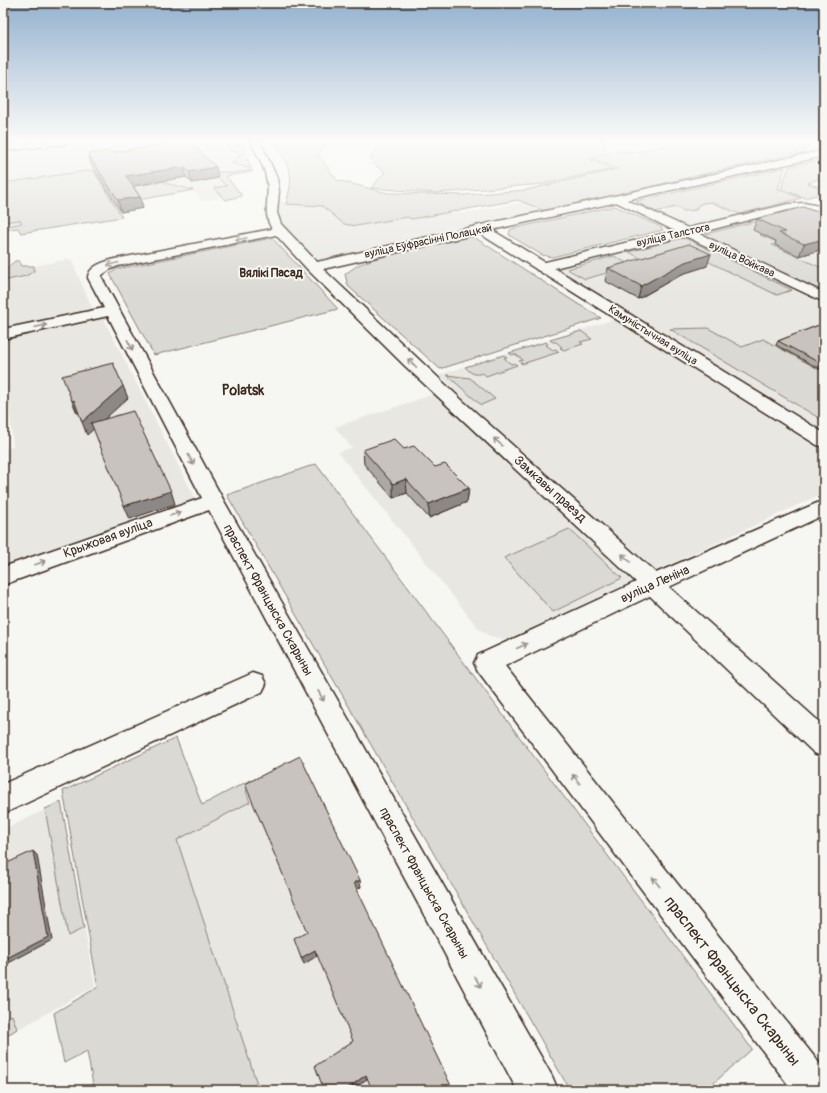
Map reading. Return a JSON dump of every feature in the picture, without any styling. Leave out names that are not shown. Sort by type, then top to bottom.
[{"type":"street","points":[[273,192],[271,215],[272,222],[279,231]]},
{"type":"street","name":"вуліца Еўфрасінні Полацкай","points":[[313,266],[649,192]]},
{"type":"street","name":"вуліца Войкава","points":[[618,199],[824,298]]},
{"type":"street","name":"вуліца Талстога","points":[[542,267],[788,207],[804,206],[824,210]]},
{"type":"street","name":"Камуністычная вуліца","points":[[481,229],[824,441]]},
{"type":"street","name":"Замкавы праезд","points":[[279,231],[335,290],[441,390],[654,585],[666,598],[824,744]]},
{"type":"street","name":"праспект Францыска Скарыны","points":[[279,231],[106,266],[95,274],[95,278],[214,501],[538,1090]]},
{"type":"street","points":[[335,290],[335,279],[340,270],[362,256]]},
{"type":"street","points":[[3,334],[112,311]]},
{"type":"street","name":"Крыжовая вуліца","points":[[3,576],[214,501]]},
{"type":"street","name":"вуліца Леніна","points":[[487,663],[824,507]]},
{"type":"street","name":"праспект Францыска Скарыны","points":[[487,663],[816,1090]]},
{"type":"street","points":[[3,799],[253,684]]},
{"type":"street","points":[[816,1090],[824,1085]]},
{"type":"shaded area","points":[[3,192],[188,192],[116,206],[21,221],[21,223],[3,227]]},
{"type":"shaded area","points":[[3,192],[107,192],[122,217],[21,233],[18,228],[4,230],[3,227],[22,223],[20,220],[3,222]]},
{"type":"shaded area","points":[[131,192],[182,192],[137,200]]},
{"type":"shaded area","points":[[194,192],[240,192],[242,194],[202,201]]},
{"type":"shaded area","points":[[218,192],[239,192],[242,196],[225,200]]},
{"type":"shaded area","points":[[383,192],[465,195],[502,192],[627,192],[545,211],[518,200],[411,219],[408,217],[356,226],[344,224],[322,206],[286,204],[289,193]]},
{"type":"shaded area","points":[[424,192],[449,192],[437,193]]},
{"type":"shaded area","points":[[676,192],[786,192],[801,198],[740,214],[711,202],[703,203],[697,206],[696,210],[684,211],[676,207],[655,212],[636,201]]},
{"type":"shaded area","points":[[789,192],[824,192],[824,193],[805,198]]},
{"type":"shaded area","points":[[708,200],[740,214],[685,227],[655,212]]},
{"type":"shaded area","points":[[281,202],[324,204],[407,215],[466,213],[524,202],[542,212],[318,260],[279,221],[278,213]]},
{"type":"shaded area","points":[[615,206],[661,227],[663,230],[552,257],[542,255],[509,235],[510,230],[515,228]]},
{"type":"shaded area","points":[[798,209],[807,209],[824,213],[824,431],[558,270],[562,266],[677,237],[688,237]]},
{"type":"shaded area","points":[[753,222],[774,231],[760,235],[779,243],[772,245],[824,269],[824,292],[702,235]]},
{"type":"shaded area","points":[[474,237],[601,318],[440,369],[348,286],[345,274],[358,265],[374,259]]},
{"type":"shaded area","points":[[272,238],[338,309],[154,355],[110,274],[117,269]]},
{"type":"shaded area","points":[[681,238],[687,239],[792,290],[777,295],[705,260],[647,262],[629,252]]},
{"type":"shaded area","points":[[614,256],[632,266],[585,279],[567,269]]},
{"type":"shaded area","points":[[71,259],[93,310],[3,330],[3,272]]},
{"type":"shaded area","points":[[15,261],[19,261],[21,266],[34,266],[34,271],[26,276],[3,281],[3,268],[8,267]]},
{"type":"shaded area","points":[[101,316],[196,500],[194,503],[3,570],[3,450],[13,446],[8,393],[3,394],[3,338]]},
{"type":"shaded area","points":[[615,319],[824,451],[824,493],[512,637],[502,639],[490,636],[479,629],[338,452],[352,448],[335,427],[453,388],[439,375]]},
{"type":"shaded area","points":[[708,328],[742,347],[763,339],[820,370],[824,368],[824,421],[670,329]]},
{"type":"shaded area","points":[[581,331],[592,339],[580,342],[583,344],[564,350],[560,348],[562,347],[556,342],[550,340]]},
{"type":"shaded area","points":[[546,342],[548,344],[546,345],[553,350],[556,349],[559,352],[522,364],[519,361],[523,360],[515,354],[512,355],[509,353]]},
{"type":"shaded area","points":[[504,355],[507,357],[504,358],[511,364],[514,363],[517,365],[486,376],[483,373],[473,373],[465,367]]},
{"type":"shaded area","points":[[447,375],[470,378],[495,399],[481,405]]},
{"type":"shaded area","points":[[316,464],[752,1049],[706,1090],[570,1090],[227,495]]},
{"type":"shaded area","points":[[569,529],[622,578],[553,612],[504,558]]},
{"type":"shaded area","points":[[176,738],[202,805],[250,780],[254,787],[246,791],[250,802],[177,840],[259,1090],[94,1090],[87,1051],[64,1063],[54,1013],[98,987],[63,791]]},
{"type":"shaded area","points":[[302,765],[355,890],[451,1090],[138,1090],[114,872],[252,800],[249,792]]},
{"type":"shaded area","points":[[61,802],[95,986],[3,1038],[3,830]]},
{"type":"shaded area","points":[[61,802],[84,928],[68,936],[45,809]]},
{"type":"shaded area","points":[[12,1015],[17,1029],[3,1038],[3,1020]]},
{"type":"building","points":[[113,192],[137,192],[140,197],[118,200]]},
{"type":"building","points":[[803,207],[814,211],[824,209],[824,239],[804,244],[779,233],[786,232],[757,219]]},
{"type":"building","points":[[689,244],[711,254],[685,262],[641,286],[608,268]]},
{"type":"building","points":[[824,323],[824,363],[822,364],[778,341]]},
{"type":"building","points":[[113,363],[123,386],[82,422],[74,400],[72,401],[62,376]]},
{"type":"building","points":[[133,411],[171,491],[124,506],[91,423]]},
{"type":"building","points":[[394,439],[404,449],[414,446],[435,467],[445,464],[469,488],[429,504],[406,479],[393,484],[363,450]]},
{"type":"building","points":[[300,756],[360,880],[354,883],[453,1090],[372,1090],[366,1075],[345,1090],[324,1090],[315,1066],[353,1041],[315,950],[301,958],[294,939],[307,932],[245,784]]},
{"type":"building","points":[[33,851],[48,937],[3,960],[3,865]]},
{"type":"district","name":"Вялікі Пасад","points":[[271,273]]},
{"type":"district","name":"Polatsk","points":[[243,390]]}]
